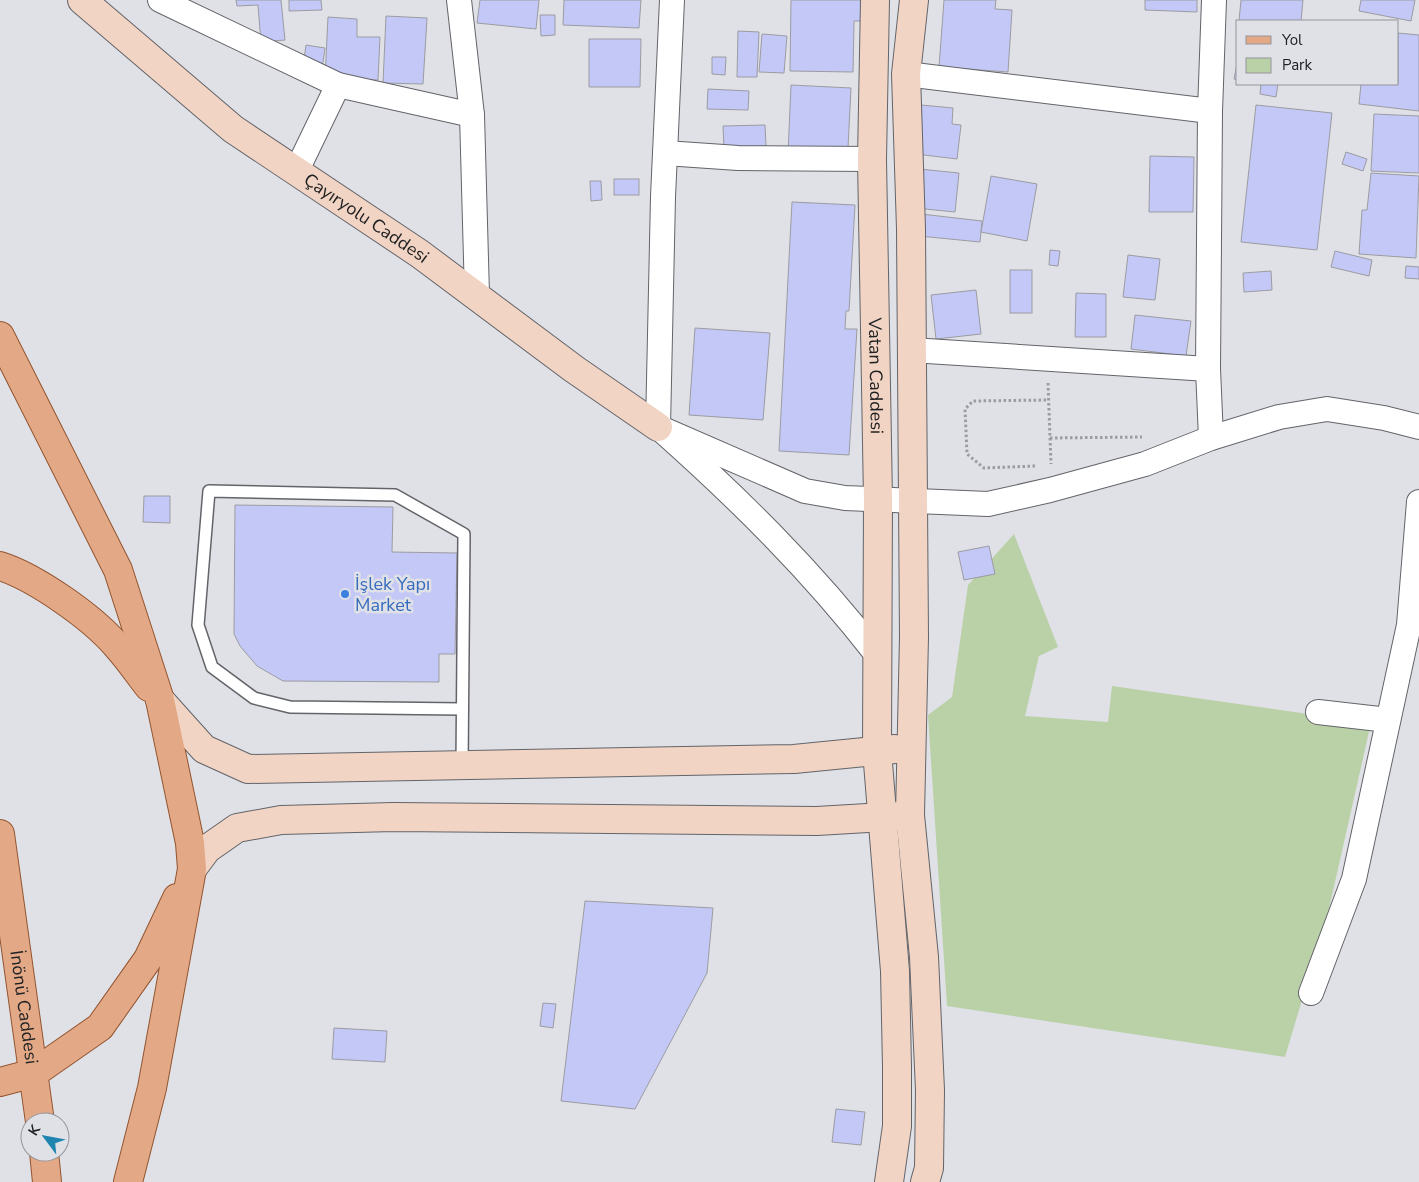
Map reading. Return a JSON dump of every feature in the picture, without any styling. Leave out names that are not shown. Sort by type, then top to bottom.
[{"type":"main road","name":"Çayıryolu Caddesi","points":[[82,0],[233,129],[367,217],[658,427]]},
{"type":"main road","name":"Vatan Caddesi","points":[[875,0],[872,159],[878,500],[876,752],[895,970],[898,1067],[897,1126],[889,1182]]},
{"type":"main road","name":"Vatan Caddesi","points":[[914,0],[906,74],[911,229],[914,636],[910,815],[924,957],[930,1090],[929,1168],[925,1182]]},
{"type":"main road","points":[[0,336],[118,570],[160,700],[190,843],[192,869],[152,1088],[128,1182]]},
{"type":"main road","points":[[0,566],[20,572],[77,611],[115,644],[160,700],[204,750],[248,769],[794,758],[876,752],[912,747]]},
{"type":"main road","points":[[0,1082],[34,1073],[100,1026],[148,959],[192,869],[207,850],[237,828],[282,820],[392,817],[817,820],[910,815]]},
{"type":"main road","name":"İnönü Caddesi","points":[[0,834],[39,1112]]},
{"type":"main road","points":[[45,1162],[47,1182]]},
{"type":"street","points":[[160,0],[338,85],[472,115]]},
{"type":"street","points":[[459,0],[472,115],[476,295]]},
{"type":"street","points":[[672,0],[665,153],[658,427],[771,531],[828,594],[877,656]]},
{"type":"street","points":[[1211,438],[1208,369],[1210,111],[1214,0]]},
{"type":"street","points":[[906,74],[1210,111]]},
{"type":"street","points":[[296,172],[338,85]]},
{"type":"street","points":[[665,153],[738,158],[872,159]]},
{"type":"street","points":[[911,350],[1208,369]]},
{"type":"street","points":[[658,427],[805,491],[845,498],[912,503],[988,504],[1050,490],[1145,464],[1211,438],[1279,416],[1326,409],[1384,418],[1419,427]]},
{"type":"street","points":[[1311,993],[1354,879],[1409,625],[1419,502]]},
{"type":"street","points":[[1318,712],[1388,720]]},
{"type":"lane","points":[[462,709],[290,708],[254,698],[212,667],[198,625],[209,491],[395,495],[464,534],[462,766]]},
{"type":"path","points":[[1047,358],[1051,466],[984,468],[967,454],[965,408],[973,401],[1048,400]]},
{"type":"path","points":[[1050,438],[1144,437]]},
{"type":"green space","points":[[1014,534],[1058,647],[1039,656],[1025,716],[1108,722],[1112,686],[1371,723],[1328,913],[1285,1057],[947,1006],[928,715],[952,697],[968,585]]},
{"type":"building","points":[[236,0],[281,0],[285,40],[261,42],[258,5],[237,6]]},
{"type":"building","points":[[289,0],[321,0],[322,10],[289,11]]},
{"type":"building","points":[[480,0],[539,0],[536,29],[477,23]]},
{"type":"building","points":[[564,0],[641,0],[639,28],[563,25]]},
{"type":"building","points":[[791,0],[865,0],[865,21],[854,21],[853,72],[790,71]]},
{"type":"building","points":[[944,0],[996,0],[995,9],[1012,10],[1008,72],[939,67]]},
{"type":"building","points":[[1145,0],[1197,0],[1197,12],[1145,10]]},
{"type":"building","points":[[1241,0],[1303,0],[1301,20],[1239,20]]},
{"type":"building","points":[[1361,0],[1415,0],[1411,21],[1359,11]]},
{"type":"building","points":[[540,15],[555,15],[555,35],[541,36]]},
{"type":"building","points":[[386,16],[427,18],[423,84],[383,83]]},
{"type":"building","points":[[328,17],[357,19],[357,37],[380,37],[378,80],[325,78]]},
{"type":"building","points":[[738,31],[759,32],[757,77],[737,77]]},
{"type":"building","points":[[1399,33],[1419,35],[1419,111],[1359,104],[1361,85],[1399,85]]},
{"type":"building","points":[[762,34],[787,36],[784,73],[759,72]]},
{"type":"building","points":[[589,39],[641,39],[640,87],[589,87]]},
{"type":"building","points":[[306,45],[325,48],[321,76],[302,74]]},
{"type":"building","points":[[712,57],[726,57],[725,75],[712,74]]},
{"type":"building","points":[[791,85],[851,88],[847,168],[788,154]]},
{"type":"building","points":[[1261,85],[1278,85],[1276,97],[1260,94]]},
{"type":"building","points":[[708,89],[749,91],[748,110],[707,109]]},
{"type":"building","points":[[921,105],[953,108],[952,124],[961,125],[957,159],[916,154]]},
{"type":"building","points":[[1256,105],[1332,113],[1317,250],[1241,242]]},
{"type":"building","points":[[1374,114],[1419,116],[1419,173],[1371,171]]},
{"type":"building","points":[[765,125],[766,146],[724,148],[723,126]]},
{"type":"building","points":[[1346,152],[1367,159],[1363,171],[1342,164]]},
{"type":"building","points":[[1150,156],[1194,157],[1193,212],[1149,212]]},
{"type":"building","points":[[919,169],[959,173],[955,212],[915,208]]},
{"type":"building","points":[[1371,173],[1419,176],[1416,258],[1359,254],[1362,210],[1367,210]]},
{"type":"building","points":[[991,176],[1037,184],[1027,241],[981,232]]},
{"type":"building","points":[[614,179],[639,179],[639,195],[614,195]]},
{"type":"building","points":[[590,181],[601,181],[602,200],[591,201]]},
{"type":"building","points":[[792,202],[855,205],[849,311],[846,311],[845,329],[857,329],[849,455],[779,451]]},
{"type":"building","points":[[921,214],[982,221],[980,242],[919,236]]},
{"type":"building","points":[[1050,250],[1060,251],[1058,266],[1049,265]]},
{"type":"building","points":[[1335,251],[1372,260],[1369,276],[1331,267]]},
{"type":"building","points":[[1128,255],[1160,259],[1155,300],[1123,297]]},
{"type":"building","points":[[1406,266],[1419,267],[1419,279],[1405,278]]},
{"type":"building","points":[[1010,270],[1032,270],[1032,313],[1010,313]]},
{"type":"building","points":[[1271,271],[1272,290],[1244,292],[1243,273]]},
{"type":"building","points":[[976,290],[981,334],[936,339],[931,295]]},
{"type":"building","points":[[1076,293],[1106,294],[1106,337],[1075,337]]},
{"type":"building","points":[[1135,315],[1191,321],[1186,356],[1131,349]]},
{"type":"building","points":[[695,328],[770,333],[763,420],[689,415]]},
{"type":"building","points":[[144,496],[170,496],[170,523],[143,522]]},
{"type":"building","name":"İşlek Yapı Market","points":[[235,505],[393,507],[392,552],[457,553],[455,654],[439,654],[439,682],[283,681],[257,666],[240,646],[234,634]]},
{"type":"building","points":[[989,546],[995,574],[964,580],[958,552]]},
{"type":"building","points":[[585,901],[713,908],[707,973],[635,1109],[561,1101]]},
{"type":"building","points":[[543,1003],[556,1004],[553,1028],[540,1026]]},
{"type":"building","points":[[334,1028],[387,1031],[385,1062],[332,1059]]},
{"type":"building","points":[[836,1109],[865,1112],[861,1145],[832,1142]]},
{"type":"place","name":"İşlek Yapı Market","points":[[345,594]]}]
